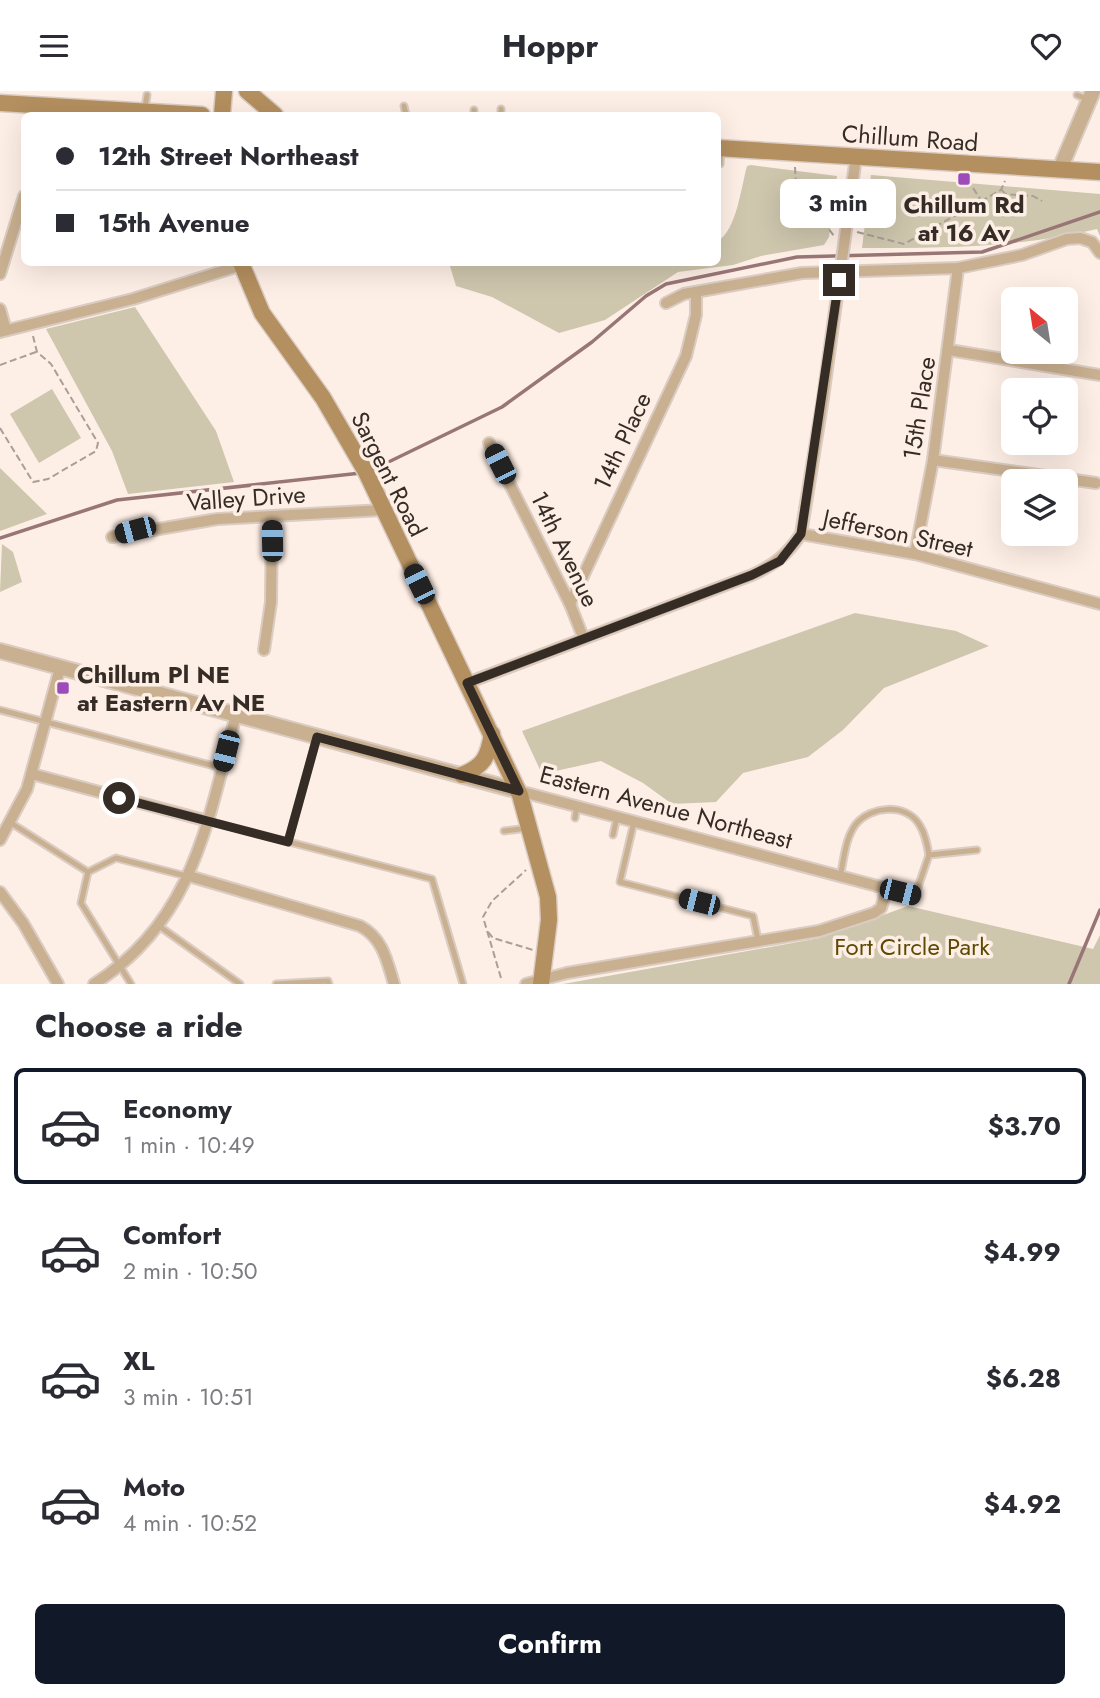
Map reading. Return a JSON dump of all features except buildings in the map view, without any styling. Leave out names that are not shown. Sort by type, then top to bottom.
[{"type":"main road","points":[[222,112],[225,91]]},
{"type":"main road","points":[[247,91],[272,112]]},
{"type":"main road","points":[[0,103],[50,110],[159,112]]},
{"type":"main road","name":"Chillum Road","points":[[721,153],[856,157],[1100,171]]},
{"type":"main road","name":"Sargent Road","points":[[243,266],[262,313],[323,398],[365,472],[519,791],[531,828],[549,906],[536,983]]},
{"type":"main road","points":[[462,775],[479,768],[488,757],[492,734]]},
{"type":"street","points":[[1060,169],[1086,95]]},
{"type":"street","points":[[801,534],[856,157]]},
{"type":"street","points":[[0,274],[21,206]]},
{"type":"street","points":[[666,303],[696,292],[780,276],[842,260],[958,268],[1022,255],[1067,239],[1080,238],[1092,242],[1100,253]]},
{"type":"street","points":[[0,309],[3,331],[133,299],[236,266]]},
{"type":"street","name":"15th Place","points":[[915,554],[933,460],[958,268]]},
{"type":"street","name":"14th Place","points":[[570,604],[686,356],[696,315],[696,292]]},
{"type":"street","points":[[949,351],[1100,375]]},
{"type":"street","name":"14th Avenue","points":[[489,443],[570,604],[583,637]]},
{"type":"street","points":[[933,460],[1096,484]]},
{"type":"street","name":"Valley Drive","points":[[112,537],[189,522],[383,510]]},
{"type":"street","points":[[264,650],[271,602],[272,517]]},
{"type":"street","name":"Jefferson Street","points":[[467,683],[766,568],[789,552],[801,534],[915,554],[1100,604]]},
{"type":"street","name":"Eastern Avenue Northeast","points":[[0,651],[462,775],[519,791],[576,812],[617,817],[915,896]]},
{"type":"street","points":[[0,840],[11,823],[32,774],[60,668]]},
{"type":"street","points":[[94,984],[120,966],[159,926],[189,876],[208,821],[236,715]]},
{"type":"street","points":[[32,774],[208,821]]},
{"type":"street","points":[[189,876],[367,929],[381,945],[394,984]]},
{"type":"street","points":[[536,983],[678,953],[819,931],[874,913],[881,908],[887,888]]},
{"type":"street","points":[[0,892],[23,923],[58,984]]},
{"type":"lane","points":[[145,111],[146,95]]},
{"type":"lane","points":[[404,106],[405,112]]},
{"type":"lane","points":[[0,710],[222,768]]},
{"type":"lane","points":[[288,842],[317,737]]},
{"type":"lane","points":[[840,877],[851,832],[863,818],[882,810],[895,810],[914,818],[923,831],[929,855],[915,896]]},
{"type":"lane","points":[[613,835],[617,817]]},
{"type":"lane","points":[[208,821],[432,879],[463,984]]},
{"type":"lane","points":[[634,822],[620,882],[753,916],[758,941]]},
{"type":"lane","points":[[11,823],[88,872]]},
{"type":"lane","points":[[504,831],[531,828]]},
{"type":"lane","points":[[929,855],[977,850]]},
{"type":"lane","points":[[88,872],[116,858],[189,876]]},
{"type":"lane","points":[[88,872],[81,904],[131,984]]},
{"type":"lane","points":[[159,926],[240,984]]},
{"type":"lane","points":[[276,984],[328,981],[329,984]]},
{"type":"path","points":[[795,166],[796,185],[836,239]]},
{"type":"path","points":[[857,232],[904,244],[1001,190],[1005,181]]},
{"type":"path","points":[[973,188],[981,201]]},
{"type":"path","points":[[1001,190],[1005,194],[1033,196],[1042,201]]},
{"type":"path","points":[[0,428],[33,481],[48,479],[96,451],[98,443],[80,410],[51,365],[37,352],[30,325]]},
{"type":"path","points":[[0,365],[37,352]]},
{"type":"path","points":[[501,978],[483,918],[486,908],[528,868]]},
{"type":"path","points":[[487,931],[493,938],[533,950]]},
{"type":"green space","points":[[747,166],[837,176],[829,237],[824,245],[761,256],[733,265],[678,272],[605,320],[559,333],[492,297],[456,286],[450,266],[721,266],[721,238],[734,218]]},
{"type":"green space","points":[[871,175],[1100,194],[1100,236],[1097,229],[1009,243],[862,248]]},
{"type":"green space","points":[[135,307],[216,431],[234,482],[128,494],[112,451],[46,329]]},
{"type":"green space","points":[[52,389],[81,438],[39,463],[10,414]]},
{"type":"green space","points":[[0,468],[47,514],[0,531]]},
{"type":"green space","points":[[2,544],[13,552],[22,582],[0,592]]},
{"type":"green space","points":[[855,613],[956,631],[989,646],[884,688],[843,730],[808,757],[743,773],[716,802],[672,804],[643,783],[601,761],[542,774],[522,731]]},
{"type":"green space","name":"Fort Circle Park","points":[[908,906],[1093,949],[1100,935],[1100,984],[563,984],[820,938]]},
{"type":"waterway","points":[[372,470],[502,407],[592,342],[646,296],[666,284],[797,257],[982,252],[1100,212]]},
{"type":"waterway","points":[[0,538],[117,500],[361,473]]},
{"type":"waterway","points":[[1069,984],[1100,910]]},
{"type":"place","name":"Chillum Rd at 16 Av","points":[[964,179]]},
{"type":"place","name":"Chillum Pl NE at Eastern Av NE","points":[[63,688]]},
{"type":"route","points":[[119,798],[288,842],[317,737],[519,791],[467,683],[752,575],[780,561],[801,534],[839,280]]}]
